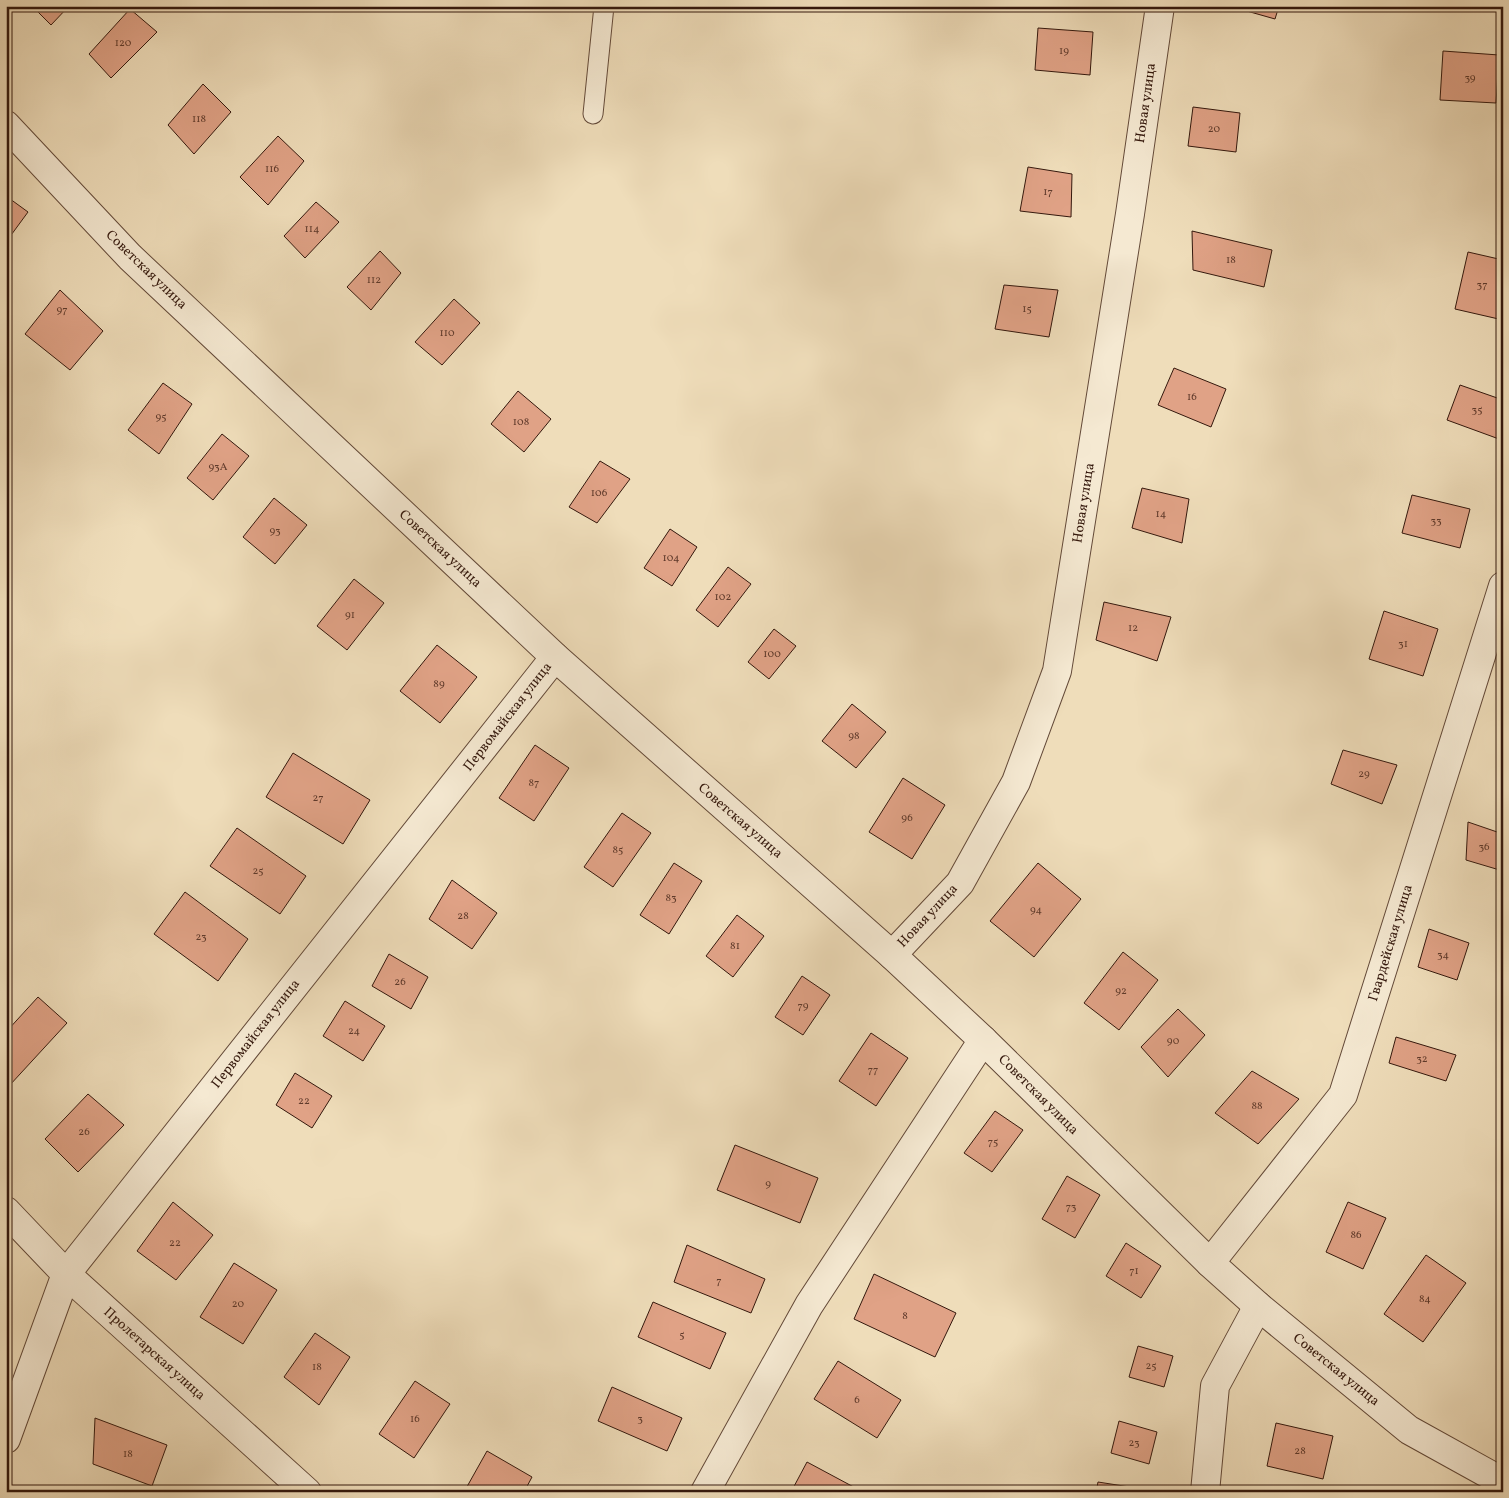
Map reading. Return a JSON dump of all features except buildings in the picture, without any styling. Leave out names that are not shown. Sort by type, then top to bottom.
[{"type":"street","name":"Новая улица","points":[[892,955],[960,883],[1016,782],[1057,671],[1130,214],[1160,6]]},
{"type":"street","name":"Советская улица","points":[[6,124],[130,257],[555,657],[892,955],[982,1040],[1210,1263],[1258,1306],[1409,1430],[1503,1482]]},
{"type":"street","name":"Гвардейская улица","points":[[1210,1263],[1343,1096],[1503,586]]},
{"type":"street","name":"Первомайская улица","points":[[6,1439],[66,1274],[555,657]]},
{"type":"street","points":[[705,1492],[809,1305],[982,1040]]},
{"type":"street","name":"Пролетарская улица","points":[[6,1212],[66,1274],[307,1492]]},
{"type":"street","points":[[1205,1492],[1215,1386],[1258,1306]]},
{"type":"lane","points":[[593,114],[604,6]]}]
